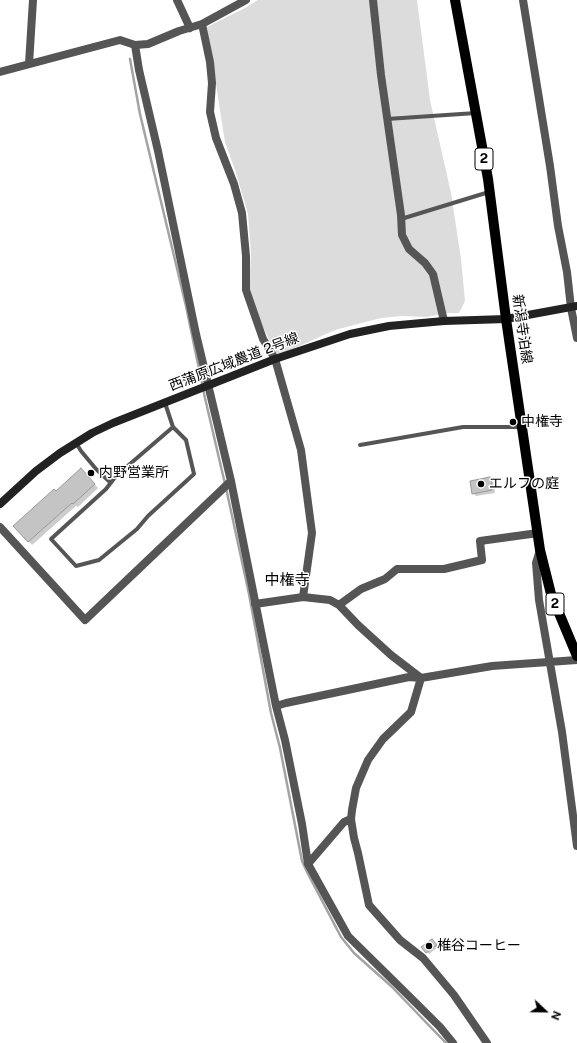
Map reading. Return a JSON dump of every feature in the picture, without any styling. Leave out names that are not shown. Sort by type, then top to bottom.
[{"type":"main road","name":"新潟寺泊線","points":[[455,0],[489,192],[540,550],[551,594],[577,656]]},
{"type":"street","points":[[29,64],[33,0]]},
{"type":"street","points":[[178,0],[190,28]]},
{"type":"street","points":[[0,72],[120,40],[135,45],[148,44],[202,24],[246,0]]},
{"type":"street","points":[[373,0],[380,75],[402,235],[409,249],[433,274],[444,320]]},
{"type":"street","points":[[523,0],[550,166],[558,226],[574,307],[577,338]]},
{"type":"street","points":[[202,24],[210,62],[212,83],[210,112],[216,138],[234,184],[242,213],[246,256],[246,290],[263,339],[275,359],[301,450],[312,533],[303,597]]},
{"type":"street","points":[[135,45],[139,70],[158,151],[196,334],[231,481],[276,706],[302,824],[308,864],[348,936],[440,1027],[453,1043]]},
{"type":"street","name":"西蒲原広域農道 2号線","points":[[0,504],[36,471],[92,433],[113,423],[275,359],[356,333],[389,326],[444,320],[506,319],[574,307]]},
{"type":"street","points":[[0,527],[85,620],[231,481]]},
{"type":"street","points":[[339,605],[361,589],[385,579],[397,569],[444,569],[482,560],[480,541],[538,533]]},
{"type":"street","points":[[540,550],[536,563],[538,600],[562,732],[577,846]]},
{"type":"street","points":[[255,604],[303,597],[330,600],[339,605],[374,640],[421,678]]},
{"type":"street","points":[[276,706],[409,677],[421,678],[492,666],[577,660]]},
{"type":"street","points":[[421,678],[411,712],[384,740],[368,760],[356,788],[351,820],[369,905],[400,940],[423,958],[454,995],[487,1043]]},
{"type":"street","points":[[308,864],[344,822],[351,820]]},
{"type":"lane","points":[[387,119],[476,113]]},
{"type":"lane","points":[[401,219],[489,192]]},
{"type":"lane","points":[[165,402],[173,427],[186,440],[194,474],[148,516],[137,529],[100,560],[76,566],[52,539],[106,489],[116,476],[173,427]]},
{"type":"lane","points":[[360,445],[463,427],[522,427]]},
{"type":"lane","points":[[76,443],[96,469],[111,483]]},
{"type":"shaded area","points":[[258,0],[417,0],[430,100],[451,193],[461,259],[465,301],[459,313],[447,313],[427,317],[402,316],[381,318],[335,330],[277,356],[249,297],[251,253],[248,214],[225,142],[207,27]]},
{"type":"building","points":[[81,468],[95,484],[28,542],[13,526],[54,489],[56,491]]},
{"type":"building","name":"エルフの庭","points":[[490,477],[492,490],[472,494],[470,481]]},
{"type":"building","name":"椎谷コーヒー","points":[[432,939],[437,945],[426,953],[421,947]]},
{"type":"waterway","points":[[130,59],[140,114],[186,306],[225,484]]},
{"type":"waterway","points":[[226,488],[249,594],[271,713],[280,748],[302,861],[341,937],[354,953],[391,986],[446,1043]]},
{"type":"place","name":"中権寺","points":[[513,422]]},
{"type":"place","name":"内野営業所","points":[[91,473]]},
{"type":"place","name":"エルフの庭","points":[[481,484]]},
{"type":"place","name":"椎谷コーヒー","points":[[429,946]]},
{"type":"district","name":"中権寺","points":[[287,580]]}]
